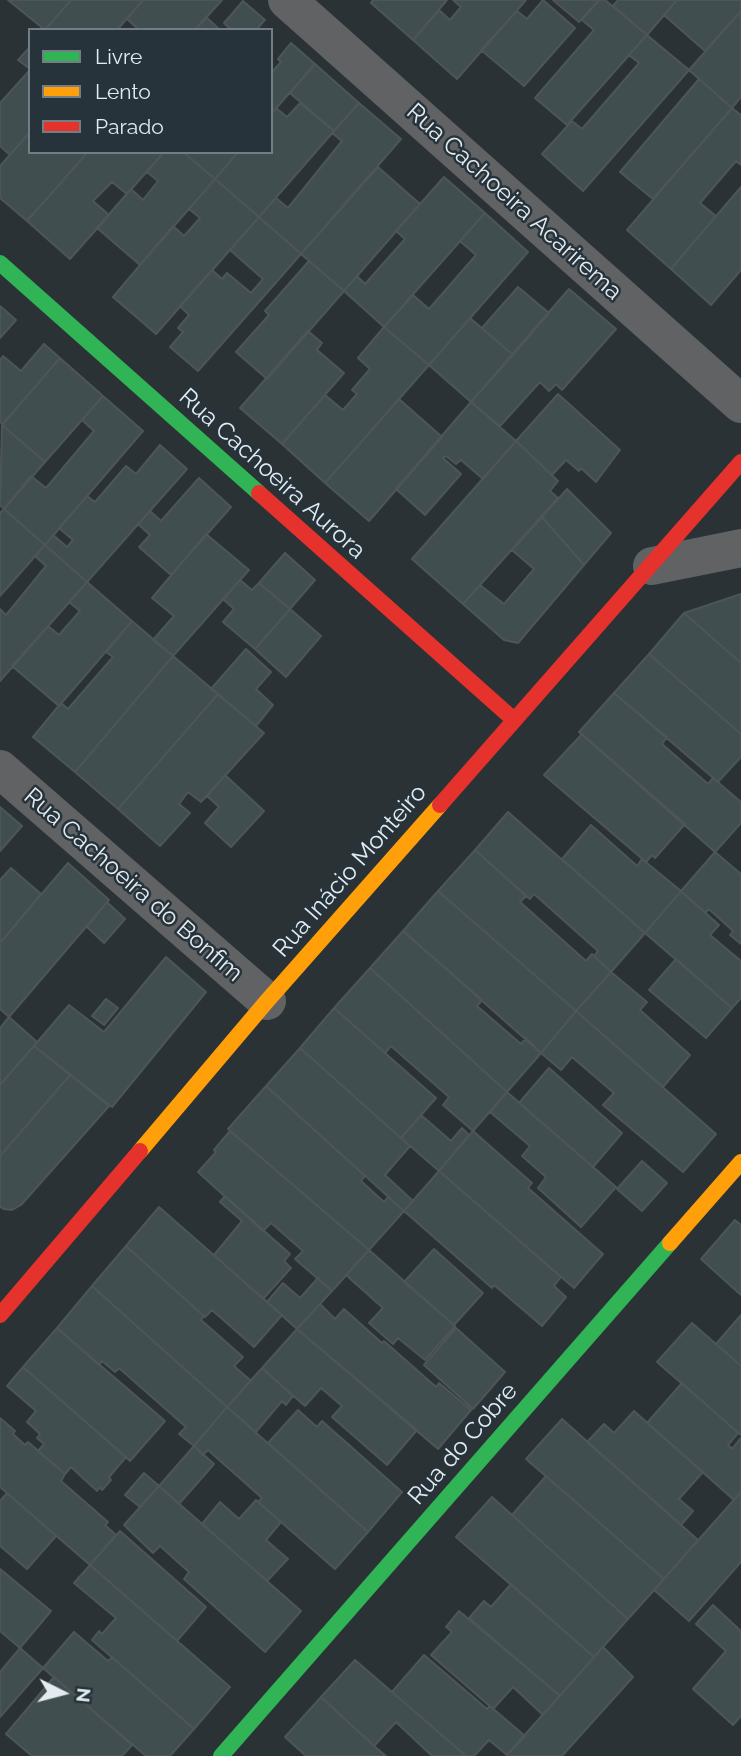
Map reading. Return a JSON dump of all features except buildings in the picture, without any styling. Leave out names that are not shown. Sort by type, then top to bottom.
[{"type":"street","name":"Rua Cachoeira Acarirema","points":[[287,0],[741,404]]},
{"type":"street","name":"Rua Cachoeira Aurora","points":[[0,263],[513,719]]},
{"type":"street","name":"Rua Inácio Monteiro","points":[[5,1298],[741,463]]},
{"type":"street","points":[[652,566],[741,548]]},
{"type":"street","name":"Rua Cachoeira do Bonfim","points":[[0,769],[267,1001]]},
{"type":"street","name":"Rua do Cobre","points":[[221,1756],[741,1162]]},
{"type":"traffic: fast","points":[[0,263],[259,493]]},
{"type":"traffic: fast","points":[[221,1756],[670,1243]]},
{"type":"traffic: slow","points":[[140,1151],[267,1001],[440,805]]},
{"type":"traffic: slow","points":[[670,1243],[741,1162]]},
{"type":"traffic: jam","points":[[440,805],[741,462]]},
{"type":"traffic: jam","points":[[259,493],[513,719]]},
{"type":"traffic: jam","points":[[0,1315],[140,1151]]}]
